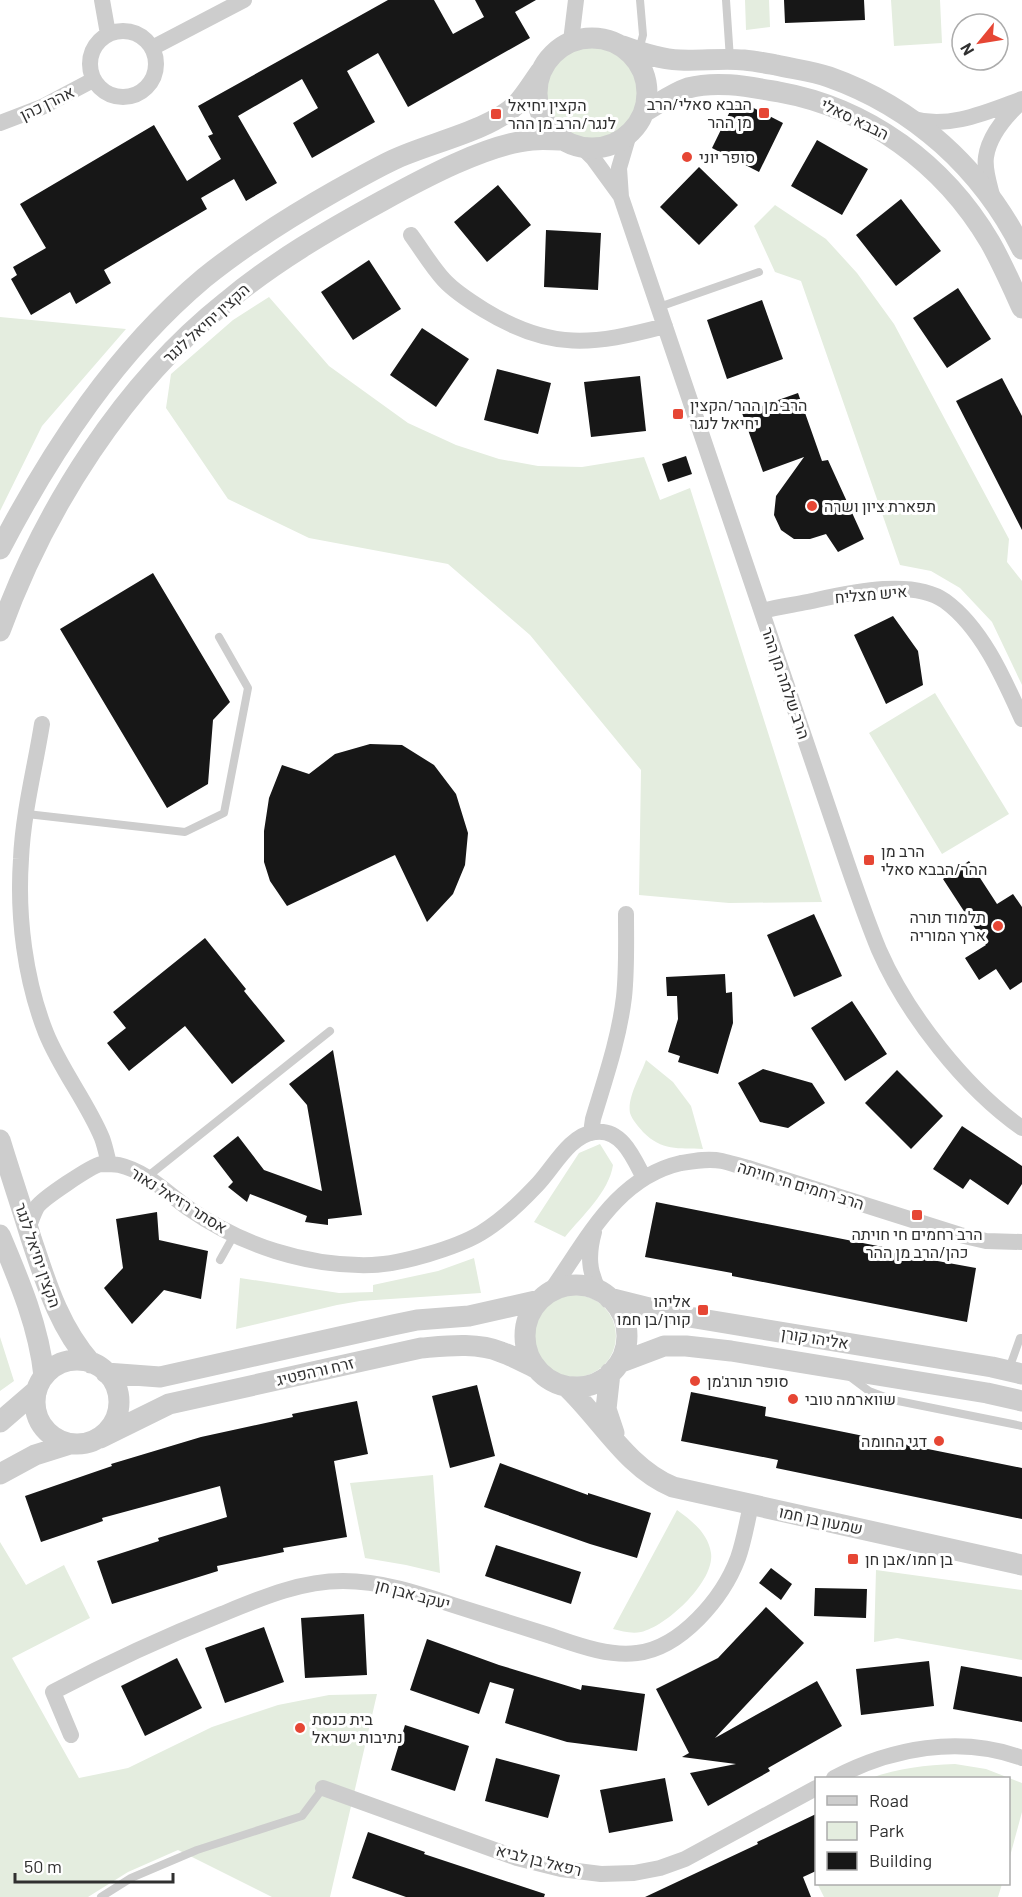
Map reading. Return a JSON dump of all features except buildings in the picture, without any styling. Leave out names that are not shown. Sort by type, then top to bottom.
[{"type":"street","points":[[102,0],[108,34]]},
{"type":"street","points":[[152,48],[244,0]]},
{"type":"street","points":[[572,41],[576,0]]},
{"type":"street","points":[[118,30],[128,31],[146,40],[152,48],[156,59],[156,71],[151,82],[143,91],[122,98],[100,89],[93,80],[89,70],[89,58],[99,40],[108,34],[118,30]]},
{"type":"street","points":[[573,143],[598,148],[615,143],[629,135],[638,124],[644,112],[648,94],[645,75],[631,49],[606,39],[589,37],[572,41],[559,48],[549,58],[541,71],[537,86],[540,110],[552,130],[593,158],[621,197]]},
{"type":"street","name":"הבבא סאלי","points":[[631,49],[656,57],[680,60],[744,60],[828,76],[867,93],[896,108],[937,138],[964,165],[994,202],[1022,249]]},
{"type":"street","name":"הקצין יחיאל לנגר","points":[[0,549],[39,477],[71,427],[103,384],[135,346],[204,278],[286,220],[344,186],[393,160],[498,117],[516,104],[541,71]]},
{"type":"street","name":"אהרן כהן","points":[[0,123],[42,107],[93,80]]},
{"type":"street","name":"הבבא סאלי","points":[[644,112],[687,89],[709,85],[742,85],[820,101],[882,129],[920,157],[966,207],[990,242],[1022,308]]},
{"type":"street","points":[[909,118],[926,123],[962,120],[1022,100]]},
{"type":"street","points":[[994,202],[985,158],[991,140],[1007,116],[1022,100]]},
{"type":"street","points":[[621,197],[619,168],[629,135]]},
{"type":"street","name":"הקצין יחיאל לנגר","points":[[0,631],[25,568],[66,493],[96,445],[158,366],[224,302],[303,246],[450,166],[508,144],[532,140],[573,143]]},
{"type":"street","name":"הרב שלמה מן ההר","points":[[621,197],[847,863],[879,950],[915,1012],[954,1065],[983,1096],[1022,1128]]},
{"type":"street","points":[[411,235],[445,281],[475,304],[509,325],[550,339],[580,342],[623,337],[665,326]]},
{"type":"street","name":"איש מצליח","points":[[762,611],[849,593],[894,589],[921,590],[944,600],[965,620],[999,669],[1022,719]]},
{"type":"street","points":[[42,724],[21,858],[23,930],[36,1005],[58,1059],[102,1138],[109,1164]]},
{"type":"street","points":[[626,914],[627,961],[624,998],[618,1031],[591,1133],[609,1133],[622,1141],[644,1179]]},
{"type":"street","name":"אסתר רזיאל נאור","points":[[28,1228],[38,1206],[48,1197],[99,1164],[109,1164],[128,1167],[234,1235],[271,1250],[316,1262],[374,1265],[412,1258],[480,1234],[536,1187],[581,1136],[591,1133]]},
{"type":"street","name":"הקצין יחיאל לנגר","points":[[0,1140],[49,1292],[77,1347],[99,1368]]},
{"type":"street","name":"הרב רחמים חי חויתה","points":[[597,1222],[622,1195],[663,1167],[694,1161],[720,1160],[960,1235],[986,1241],[1022,1242]]},
{"type":"street","points":[[597,1222],[589,1251],[595,1283],[618,1308],[626,1335],[624,1350],[614,1368],[601,1381],[590,1385],[566,1386],[555,1383],[536,1368],[525,1341],[526,1326],[531,1312],[545,1296],[597,1222]]},
{"type":"street","name":"הקצין יחיאל לנגר","points":[[0,1235],[39,1342],[40,1383]]},
{"type":"street","points":[[545,1296],[566,1286],[584,1286],[604,1295]]},
{"type":"street","name":"אליהו קורן","points":[[604,1295],[677,1315],[1015,1372]]},
{"type":"street","name":"זרח ורהפטיג","points":[[99,1368],[160,1377],[393,1324],[469,1316],[545,1296]]},
{"type":"street","name":"אליהו קורן","points":[[614,1368],[664,1346],[686,1346],[731,1351],[1022,1401]]},
{"type":"street","name":"זרח ורהפטיג","points":[[100,1438],[169,1404],[421,1348],[486,1347],[536,1368]]},
{"type":"street","points":[[0,1422],[53,1367],[65,1362],[78,1360],[99,1368],[114,1383],[118,1394],[119,1407],[116,1419],[100,1438],[35,1455],[0,1474]]},
{"type":"street","name":"שמעון בן חמו","points":[[614,1368],[606,1409],[614,1435],[629,1456]]},
{"type":"street","points":[[40,1383],[35,1404],[38,1418],[45,1430],[57,1439],[70,1444]]},
{"type":"street","name":"שמעון בן חמו","points":[[566,1386],[644,1471],[673,1487],[1022,1565]]},
{"type":"street","name":"יעקב אבן חן","points":[[71,1735],[53,1692],[162,1638],[283,1590],[315,1582],[378,1583],[411,1591],[592,1648],[621,1653],[653,1650],[681,1634],[696,1622],[711,1603],[737,1558],[751,1505]]},
{"type":"street","points":[[838,1777],[869,1762],[923,1748],[981,1748],[1022,1758]]},
{"type":"street","name":"רפאל בן לביא","points":[[323,1788],[517,1858],[561,1869],[601,1874],[634,1873],[660,1868],[685,1859],[815,1789]]},
{"type":"lane","points":[[631,49],[644,35],[640,0]]},
{"type":"lane","points":[[726,0],[730,60]]},
{"type":"lane","points":[[659,307],[759,272]]},
{"type":"lane","points":[[27,814],[185,832],[224,813],[248,688],[219,637]]},
{"type":"lane","points":[[147,1178],[330,1031]]},
{"type":"lane","points":[[220,1260],[234,1235]]},
{"type":"lane","points":[[1015,1372],[1020,1338],[1022,1338]]},
{"type":"lane","points":[[839,1369],[869,1391],[893,1400],[1022,1426]]},
{"type":"lane","points":[[101,1897],[131,1878],[197,1850],[302,1816],[323,1788]]},
{"type":"green space","points":[[745,0],[769,0],[770,27],[746,30]]},
{"type":"green space","points":[[891,0],[940,0],[942,43],[894,46]]},
{"type":"green space","points":[[592,45],[610,49],[625,59],[635,74],[639,92],[635,110],[625,125],[610,135],[592,139],[574,135],[559,125],[549,110],[545,92],[549,74],[559,59],[574,49]]},
{"type":"green space","points":[[775,205],[826,239],[857,273],[894,324],[1009,539],[1007,562],[1022,581],[1022,685],[992,622],[960,588],[931,571],[900,565],[801,281],[775,272],[754,226]]},
{"type":"green space","points":[[269,297],[329,366],[408,423],[456,445],[499,459],[538,466],[582,467],[644,457],[660,500],[690,488],[822,902],[729,903],[639,895],[641,770],[530,635],[448,564],[309,538],[228,499],[166,408],[171,374],[233,320]]},
{"type":"green space","points":[[0,317],[126,329],[42,426],[0,511]]},
{"type":"green space","points":[[935,693],[1009,814],[942,854],[869,733]]},
{"type":"green space","points":[[646,1060],[673,1082],[691,1106],[703,1149],[678,1148],[657,1143],[634,1121],[630,1113],[631,1100]]},
{"type":"green space","points":[[600,1144],[613,1165],[606,1185],[587,1212],[565,1237],[534,1222],[579,1153]]},
{"type":"green space","points":[[474,1258],[481,1293],[360,1301],[236,1329],[240,1278],[339,1293],[373,1292],[373,1285],[438,1271]]},
{"type":"green space","points":[[567,1295],[583,1295],[598,1302],[609,1313],[616,1328],[613,1352],[604,1365],[583,1377],[567,1377],[552,1370],[541,1359],[534,1344],[534,1328],[541,1313],[552,1302]]},
{"type":"green space","points":[[0,1337],[14,1381],[0,1391]]},
{"type":"green space","points":[[433,1475],[440,1573],[365,1558],[350,1483]]},
{"type":"green space","points":[[677,1510],[694,1523],[707,1539],[711,1553],[710,1564],[705,1576],[697,1589],[676,1612],[652,1628],[634,1633],[613,1629]]},
{"type":"green space","points":[[0,1542],[26,1585],[64,1565],[90,1618],[12,1658],[79,1778],[128,1768],[212,1727],[278,1705],[329,1695],[377,1694],[330,1897],[272,1897],[178,1850],[128,1872],[88,1897],[0,1897]]},
{"type":"green space","points":[[876,1570],[1022,1590],[1022,1660],[897,1638],[874,1642]]},
{"type":"green space","points":[[955,1764],[986,1769],[1007,1777],[874,1777],[933,1765]]},
{"type":"green space","points":[[1010,1778],[1022,1783],[1022,1812],[1010,1856]]},
{"type":"green space","points":[[818,1885],[1002,1885],[998,1897],[824,1897]]},
{"type":"place","name":"הבבא סאלי/הרב מן ההר","points":[[764,113]]},
{"type":"place","name":"הקצין יחיאל לנגר/הרב מן ההר","points":[[496,114]]},
{"type":"place","name":"סופר יוני","points":[[687,157]]},
{"type":"place","name":"הרב מן ההר/הקצין יחיאל לנגר","points":[[678,414]]},
{"type":"place","name":"תפארת ציון ושרה","points":[[812,506]]},
{"type":"place","name":"הרב מן ההר/הבבא סאלי","points":[[869,860]]},
{"type":"place","name":"תלמוד תורה ארץ המוריה","points":[[998,926]]},
{"type":"place","name":"הרב רחמים חי חויתה כהן/הרב מן ההר","points":[[917,1215]]},
{"type":"place","name":"אליהו קורן/בן חמו","points":[[703,1310]]},
{"type":"place","name":"סופר תורג'מן","points":[[695,1381]]},
{"type":"place","name":"שווארמה טובי","points":[[793,1399]]},
{"type":"place","name":"דגי החומה","points":[[939,1441]]},
{"type":"place","name":"בן חמו/אבן חן","points":[[853,1559]]},
{"type":"place","name":"בית כנסת נתיבות ישראל","points":[[300,1728]]}]
